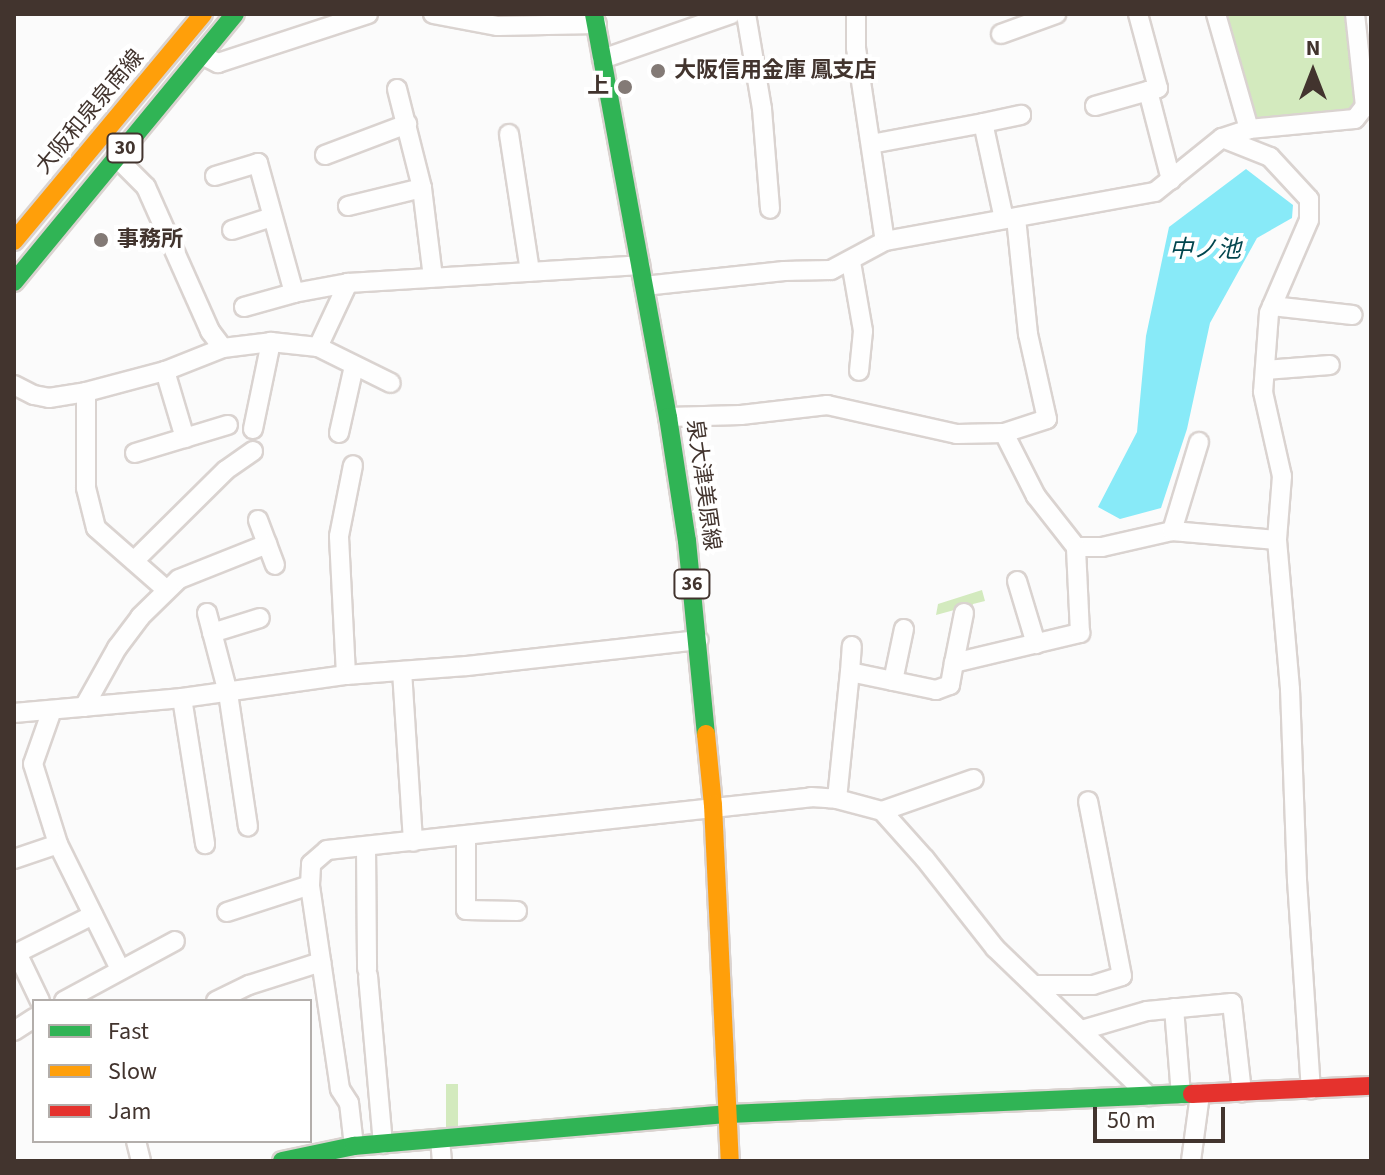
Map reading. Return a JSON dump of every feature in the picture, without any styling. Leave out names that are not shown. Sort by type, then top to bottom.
[{"type":"main road","name":"大阪和泉泉南線","points":[[14,241],[203,14]]},
{"type":"main road","name":"30","points":[[14,282],[235,14]]},
{"type":"main road","name":"泉大津美原線","points":[[596,19],[668,417],[699,640],[713,805],[730,1161]]},
{"type":"main road","points":[[282,1161],[354,1146],[392,1149],[440,1139],[729,1114],[1371,1086]]},
{"type":"street","points":[[202,55],[218,63],[368,14]]},
{"type":"street","points":[[433,14],[498,26],[596,19]]},
{"type":"street","points":[[602,59],[731,14]]},
{"type":"street","points":[[746,14],[762,109],[770,209]]},
{"type":"street","points":[[856,14],[856,48],[885,241]]},
{"type":"street","points":[[1001,34],[1056,14]]},
{"type":"street","points":[[1095,106],[1158,88],[1138,14]]},
{"type":"street","points":[[1216,14],[1249,129]]},
{"type":"street","points":[[644,286],[784,271],[831,270],[851,262],[885,241],[1155,192],[1222,138],[1249,129],[1363,124],[1365,106],[1359,15]]},
{"type":"street","points":[[397,89],[422,188],[433,277]]},
{"type":"street","points":[[1148,91],[1171,180]]},
{"type":"street","points":[[871,144],[1021,115]]},
{"type":"street","points":[[668,417],[741,415],[827,405],[957,434],[1004,433],[1047,419],[1028,334],[1010,218],[983,123]]},
{"type":"street","points":[[325,155],[407,124]]},
{"type":"street","points":[[509,134],[530,271]]},
{"type":"street","points":[[1222,138],[1270,157],[1309,199],[1309,220],[1272,306],[1263,392],[1282,476],[1277,540],[1290,689],[1297,880],[1311,1090]]},
{"type":"street","points":[[116,157],[146,187],[210,331],[223,348]]},
{"type":"street","points":[[215,176],[258,163],[294,293]]},
{"type":"street","points":[[348,206],[422,188]]},
{"type":"street","points":[[232,230],[272,217]]},
{"type":"street","points":[[851,262],[863,331],[859,371]]},
{"type":"street","points":[[244,307],[348,283],[640,265]]},
{"type":"street","points":[[318,347],[348,283]]},
{"type":"street","points":[[1272,306],[1352,315]]},
{"type":"street","points":[[253,429],[271,342]]},
{"type":"street","points":[[14,385],[49,398],[86,392],[165,371],[223,348],[271,342],[318,347],[391,383]]},
{"type":"street","points":[[1265,370],[1330,365]]},
{"type":"street","points":[[339,433],[354,366]]},
{"type":"street","points":[[165,371],[185,438]]},
{"type":"street","points":[[86,392],[86,488],[96,528],[161,585]]},
{"type":"street","points":[[135,453],[228,425]]},
{"type":"street","points":[[954,663],[1080,633],[1076,547],[1036,496],[1004,433]]},
{"type":"street","points":[[1172,531],[1199,442]]},
{"type":"street","points":[[134,561],[226,470],[253,451]]},
{"type":"street","points":[[346,675],[339,536],[353,465]]},
{"type":"street","points":[[258,520],[275,565]]},
{"type":"street","points":[[1076,547],[1102,547],[1172,531],[1277,540]]},
{"type":"street","points":[[84,707],[117,648],[140,617],[179,579],[267,544]]},
{"type":"street","points":[[1017,581],[1036,644]]},
{"type":"street","points":[[207,613],[228,693],[248,827]]},
{"type":"street","points":[[850,672],[936,690],[950,685],[964,613]]},
{"type":"street","points":[[212,633],[260,618]]},
{"type":"street","points":[[893,681],[904,629]]},
{"type":"street","points":[[14,713],[182,698],[346,675],[699,640]]},
{"type":"street","points":[[837,799],[852,646]]},
{"type":"street","points":[[402,671],[413,842]]},
{"type":"street","points":[[182,698],[205,844]]},
{"type":"street","points":[[52,710],[33,764],[58,844],[120,969]]},
{"type":"street","points":[[882,811],[974,779]]},
{"type":"street","points":[[354,1146],[349,1103],[340,1089],[310,885],[311,864],[327,850],[713,805],[837,799],[882,811],[925,859],[995,948],[1149,1096]]},
{"type":"street","points":[[1035,985],[1093,985],[1122,976],[1088,801]]},
{"type":"street","points":[[466,836],[466,910],[517,911]]},
{"type":"street","points":[[14,859],[58,844]]},
{"type":"street","points":[[366,847],[368,973],[392,1149]]},
{"type":"street","points":[[227,912],[310,885]]},
{"type":"street","points":[[39,999],[17,953],[93,915]]},
{"type":"street","points":[[70,999],[175,941]]},
{"type":"street","points":[[220,999],[249,985],[321,962]]},
{"type":"street","points":[[1082,1030],[1147,1011],[1232,1003],[1242,1092]]},
{"type":"street","points":[[1174,1008],[1190,1094],[1191,1161]]},
{"type":"street","points":[[14,1031],[32,1019]]},
{"type":"street","points":[[440,1139],[442,1161]]},
{"type":"green space","points":[[1224,14],[1347,14],[1358,103],[1352,111],[1256,118]]},
{"type":"green space","points":[[982,590],[985,601],[973,604],[970,614],[958,609],[936,615],[938,604]]},
{"type":"green space","points":[[446,1084],[458,1084],[458,1127],[446,1127]]},
{"type":"water","name":"中ノ池","points":[[1246,169],[1293,205],[1292,218],[1257,238],[1210,323],[1187,429],[1161,508],[1120,519],[1098,507],[1137,432],[1146,336],[1169,227]]},
{"type":"traffic: fast","points":[[14,282],[235,14]]},
{"type":"traffic: fast","points":[[594,14],[668,417],[687,541],[706,734]]},
{"type":"traffic: fast","points":[[282,1161],[354,1146],[729,1114],[1192,1094]]},
{"type":"traffic: slow","points":[[14,241],[203,14]]},
{"type":"traffic: slow","points":[[706,734],[713,805],[730,1161]]},
{"type":"traffic: jam","points":[[1192,1094],[1371,1086]]},
{"type":"place","name":"大阪信用金庫 鳳支店","points":[[658,71]]},
{"type":"place","name":"上","points":[[625,87]]},
{"type":"place","name":"事務所","points":[[101,240]]}]
